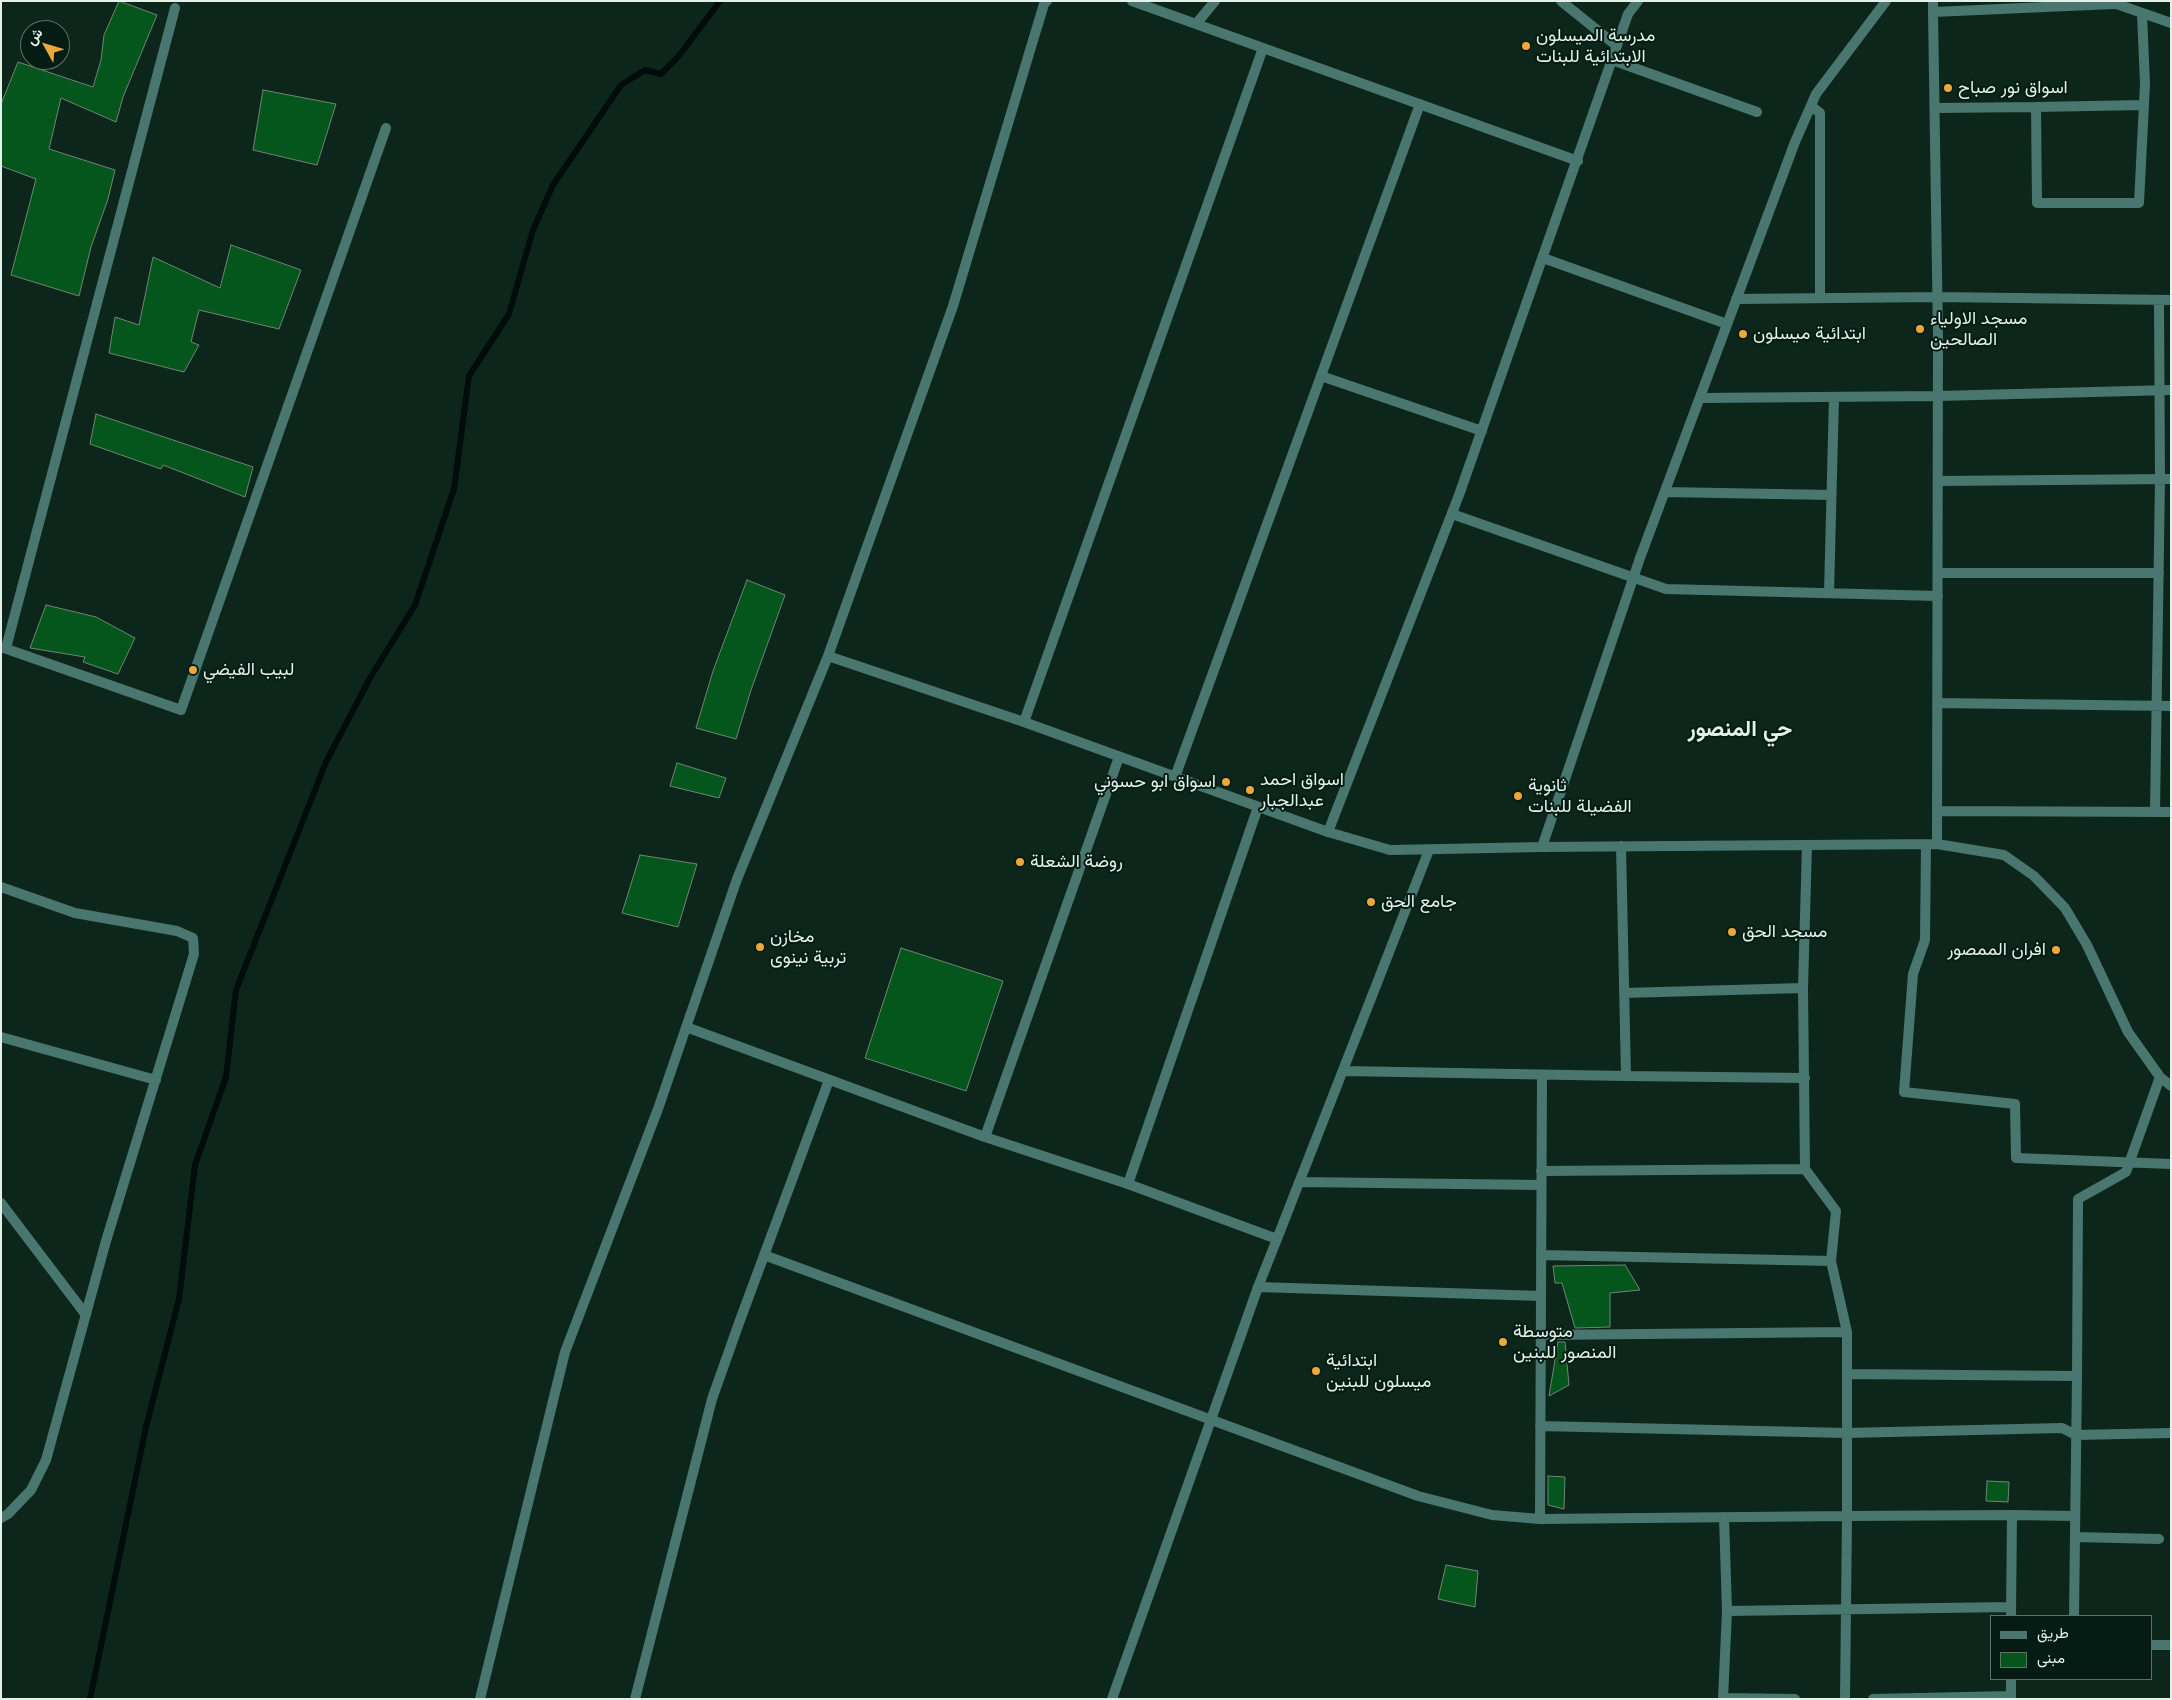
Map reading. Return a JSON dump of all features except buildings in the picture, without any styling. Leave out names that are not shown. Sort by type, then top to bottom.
[{"type":"street","points":[[480,1699],[565,1352],[658,1109],[737,879],[828,656],[953,306],[1044,4],[1047,1]]},
{"type":"street","points":[[1132,1],[1578,161]]},
{"type":"street","points":[[1196,24],[1215,1]]},
{"type":"street","points":[[1561,1],[1617,46]]},
{"type":"street","points":[[1328,832],[1452,514],[1578,161],[1628,14],[1638,1]]},
{"type":"street","points":[[1542,847],[1633,578],[1795,142],[1816,94],[1886,1]]},
{"type":"street","points":[[1937,844],[1938,297],[1933,6],[2111,3],[2171,22]]},
{"type":"street","points":[[175,8],[3,648],[181,710],[386,128]]},
{"type":"street","points":[[2036,106],[2037,203],[2139,203],[2144,105],[2142,14]]},
{"type":"street","points":[[1024,722],[1264,48]]},
{"type":"street","points":[[1612,60],[1757,112]]},
{"type":"street","points":[[1175,777],[1420,104]]},
{"type":"street","points":[[1935,108],[2144,105]]},
{"type":"street","points":[[1811,106],[1820,112],[1820,298]]},
{"type":"street","points":[[1543,258],[1727,324]]},
{"type":"street","points":[[1736,299],[1938,297],[2171,300]]},
{"type":"street","points":[[2155,812],[2159,573],[2166,479],[2160,390],[2159,300]]},
{"type":"street","points":[[1321,376],[1482,431]]},
{"type":"street","points":[[1700,398],[1938,396],[2171,390]]},
{"type":"street","points":[[1829,593],[1834,397]]},
{"type":"street","points":[[1938,481],[2166,479]]},
{"type":"street","points":[[1664,492],[1831,495]]},
{"type":"street","points":[[1452,514],[1666,589],[1938,596]]},
{"type":"street","points":[[1938,572],[2159,573]]},
{"type":"street","points":[[828,656],[1024,722],[1328,832],[1390,850],[1937,844],[2004,855],[2034,876],[2065,908],[2087,945],[2128,1032],[2160,1077],[2171,1086]]},
{"type":"street","points":[[1937,703],[2171,706]]},
{"type":"street","points":[[985,1137],[1119,757]]},
{"type":"street","points":[[1128,1184],[1258,807]]},
{"type":"street","points":[[1937,810],[2171,812]]},
{"type":"street","points":[[1926,844],[1926,940],[1913,974],[1904,1092],[2015,1104],[2016,1158],[2171,1164]]},
{"type":"street","points":[[1807,845],[1803,988],[1805,1169],[1836,1211],[1831,1261],[1847,1332],[1845,1699]]},
{"type":"street","points":[[1622,846],[1626,1076]]},
{"type":"street","points":[[1112,1699],[1258,1287],[1428,850]]},
{"type":"street","points":[[1,887],[75,913],[177,931],[194,938],[194,954],[106,1241],[46,1460],[31,1490],[8,1514],[1,1518]]},
{"type":"street","points":[[1624,993],[1803,988]]},
{"type":"street","points":[[686,1027],[985,1137],[1128,1184],[1277,1239]]},
{"type":"street","points":[[1,1037],[156,1080]]},
{"type":"street","points":[[1343,1071],[1805,1078]]},
{"type":"street","points":[[1540,1519],[1542,1075]]},
{"type":"street","points":[[2074,1615],[2078,1198],[2126,1172],[2160,1077]]},
{"type":"street","points":[[635,1699],[712,1399],[829,1080]]},
{"type":"street","points":[[1541,1171],[1805,1169]]},
{"type":"street","points":[[1299,1182],[1541,1185]]},
{"type":"street","points":[[1,1202],[86,1315]]},
{"type":"street","points":[[764,1255],[1418,1496],[1492,1515],[1540,1519],[2075,1516]]},
{"type":"street","points":[[1541,1255],[1831,1261]]},
{"type":"street","points":[[1258,1287],[1541,1296]]},
{"type":"street","points":[[1541,1335],[1847,1332]]},
{"type":"street","points":[[1847,1374],[2076,1376]]},
{"type":"street","points":[[1540,1426],[1847,1433],[2062,1428],[2076,1435],[2171,1433]]},
{"type":"street","points":[[1728,1611],[1846,1608],[2011,1612],[2012,1515]]},
{"type":"street","points":[[1724,1517],[1728,1611],[1723,1698],[1795,1699]]},
{"type":"street","points":[[2075,1537],[2159,1540]]},
{"type":"street","points":[[2152,1645],[2171,1645]]},
{"type":"street","points":[[1873,1699],[2011,1698],[2011,1680]]},
{"type":"waterway","points":[[90,1699],[146,1427],[179,1299],[195,1165],[226,1077],[236,990],[326,762],[370,678],[415,605],[454,489],[469,376],[509,314],[533,230],[553,185],[621,85],[645,70],[661,74],[678,57],[720,1]]},
{"type":"place","name":"مدرسة الميسلون الابتدائية للبنات","points":[[1526,46]]},
{"type":"place","name":"اسواق نور صباح","points":[[1948,88]]},
{"type":"place","name":"مسجد الاولياء الصالحين","points":[[1920,329]]},
{"type":"place","name":"ابتدائية ميسلون","points":[[1743,334]]},
{"type":"place","name":"لبيب الفيضي","points":[[193,670]]},
{"type":"place","name":"اسواق ابو حسوني","points":[[1226,782]]},
{"type":"place","name":"اسواق احمد عبدالجبار","points":[[1250,790]]},
{"type":"place","name":"ثانوية الفضيلة للبنات","points":[[1518,796]]},
{"type":"place","name":"روضة الشعلة","points":[[1020,862]]},
{"type":"place","name":"جامع الحق","points":[[1371,902]]},
{"type":"place","name":"مسجد الحق","points":[[1732,932]]},
{"type":"place","name":"مخازن تربية نينوى","points":[[760,947]]},
{"type":"place","name":"افران الممصور","points":[[2056,950]]},
{"type":"place","name":"متوسطة المنصور للبنين","points":[[1503,1342]]},
{"type":"place","name":"ابتدائية ميسلون للبنين","points":[[1316,1371]]},
{"type":"district","name":"حي المنصور","points":[[1740,729]]}]
